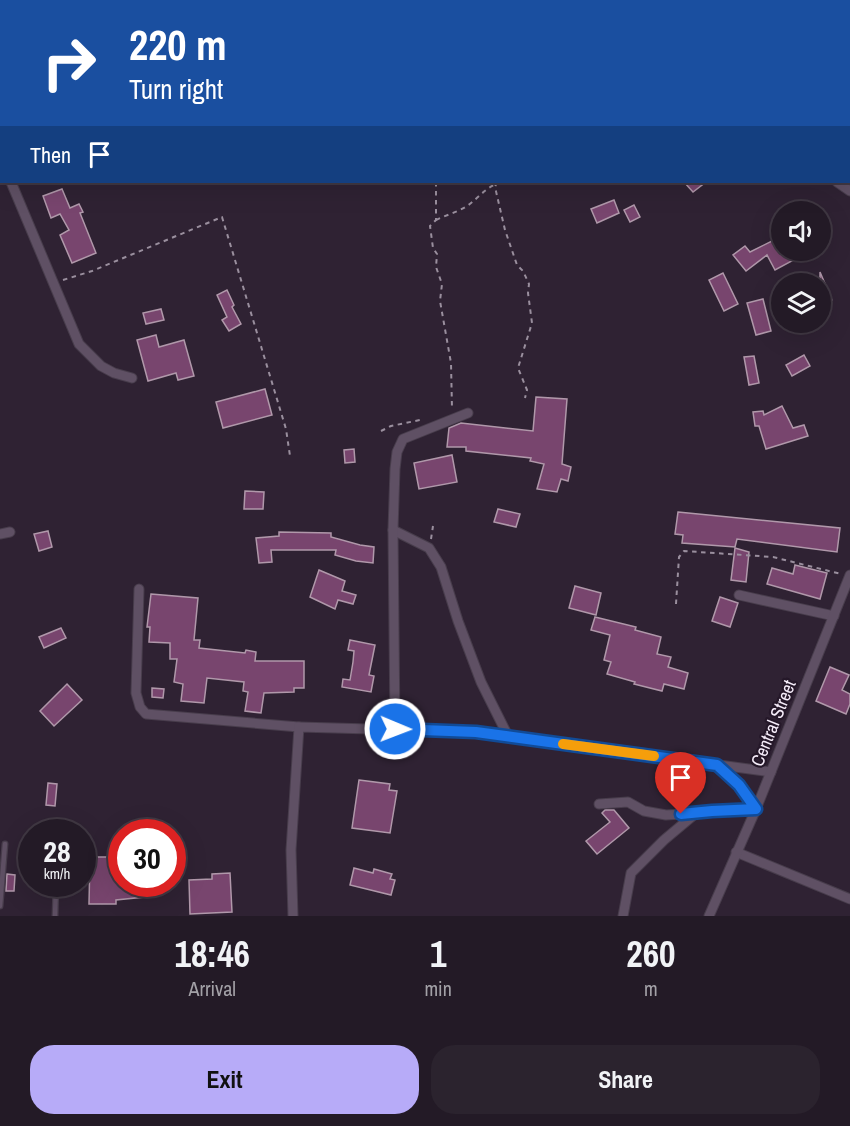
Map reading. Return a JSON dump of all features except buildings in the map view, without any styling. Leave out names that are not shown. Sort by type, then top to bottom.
[{"type":"street","points":[[11,183],[79,344],[101,366],[114,373],[132,378]]},
{"type":"street","points":[[395,729],[393,530],[397,452],[403,439],[468,413]]},
{"type":"street","points":[[393,530],[429,548],[441,567],[481,682],[508,736]]},
{"type":"street","name":"Central Street","points":[[709,916],[756,809],[850,576]]},
{"type":"street","points":[[139,588],[136,693],[140,706],[146,714],[299,727],[476,732],[771,772]]},
{"type":"street","points":[[739,595],[834,616]]},
{"type":"street","points":[[293,916],[291,850],[299,727]]},
{"type":"street","points":[[717,765],[739,785],[756,809]]},
{"type":"street","points":[[599,804],[628,802],[644,811],[666,815],[756,809]]},
{"type":"street","points":[[623,916],[631,873],[664,840],[695,814]]},
{"type":"street","points":[[736,852],[850,899]]},
{"type":"lane","points":[[0,906],[5,844]]},
{"type":"lane","points":[[56,897],[56,916]]},
{"type":"path","points":[[436,183],[436,220]]},
{"type":"path","points":[[453,413],[451,363],[440,301],[442,284],[436,267],[437,254],[433,248],[430,226],[436,220],[468,205],[495,183]]},
{"type":"path","points":[[496,183],[506,230],[517,265],[529,284],[531,323],[518,368],[527,390],[525,398]]},
{"type":"path","points":[[54,283],[92,271],[222,217],[286,429],[290,456]]},
{"type":"path","points":[[381,430],[414,420],[425,420]]},
{"type":"path","points":[[676,604],[679,558],[684,551],[773,557],[850,576]]},
{"type":"slow traffic","points":[[563,744],[654,756]]},
{"type":"route","points":[[395,729],[476,732],[717,765],[739,785],[756,809],[681,814]]}]
